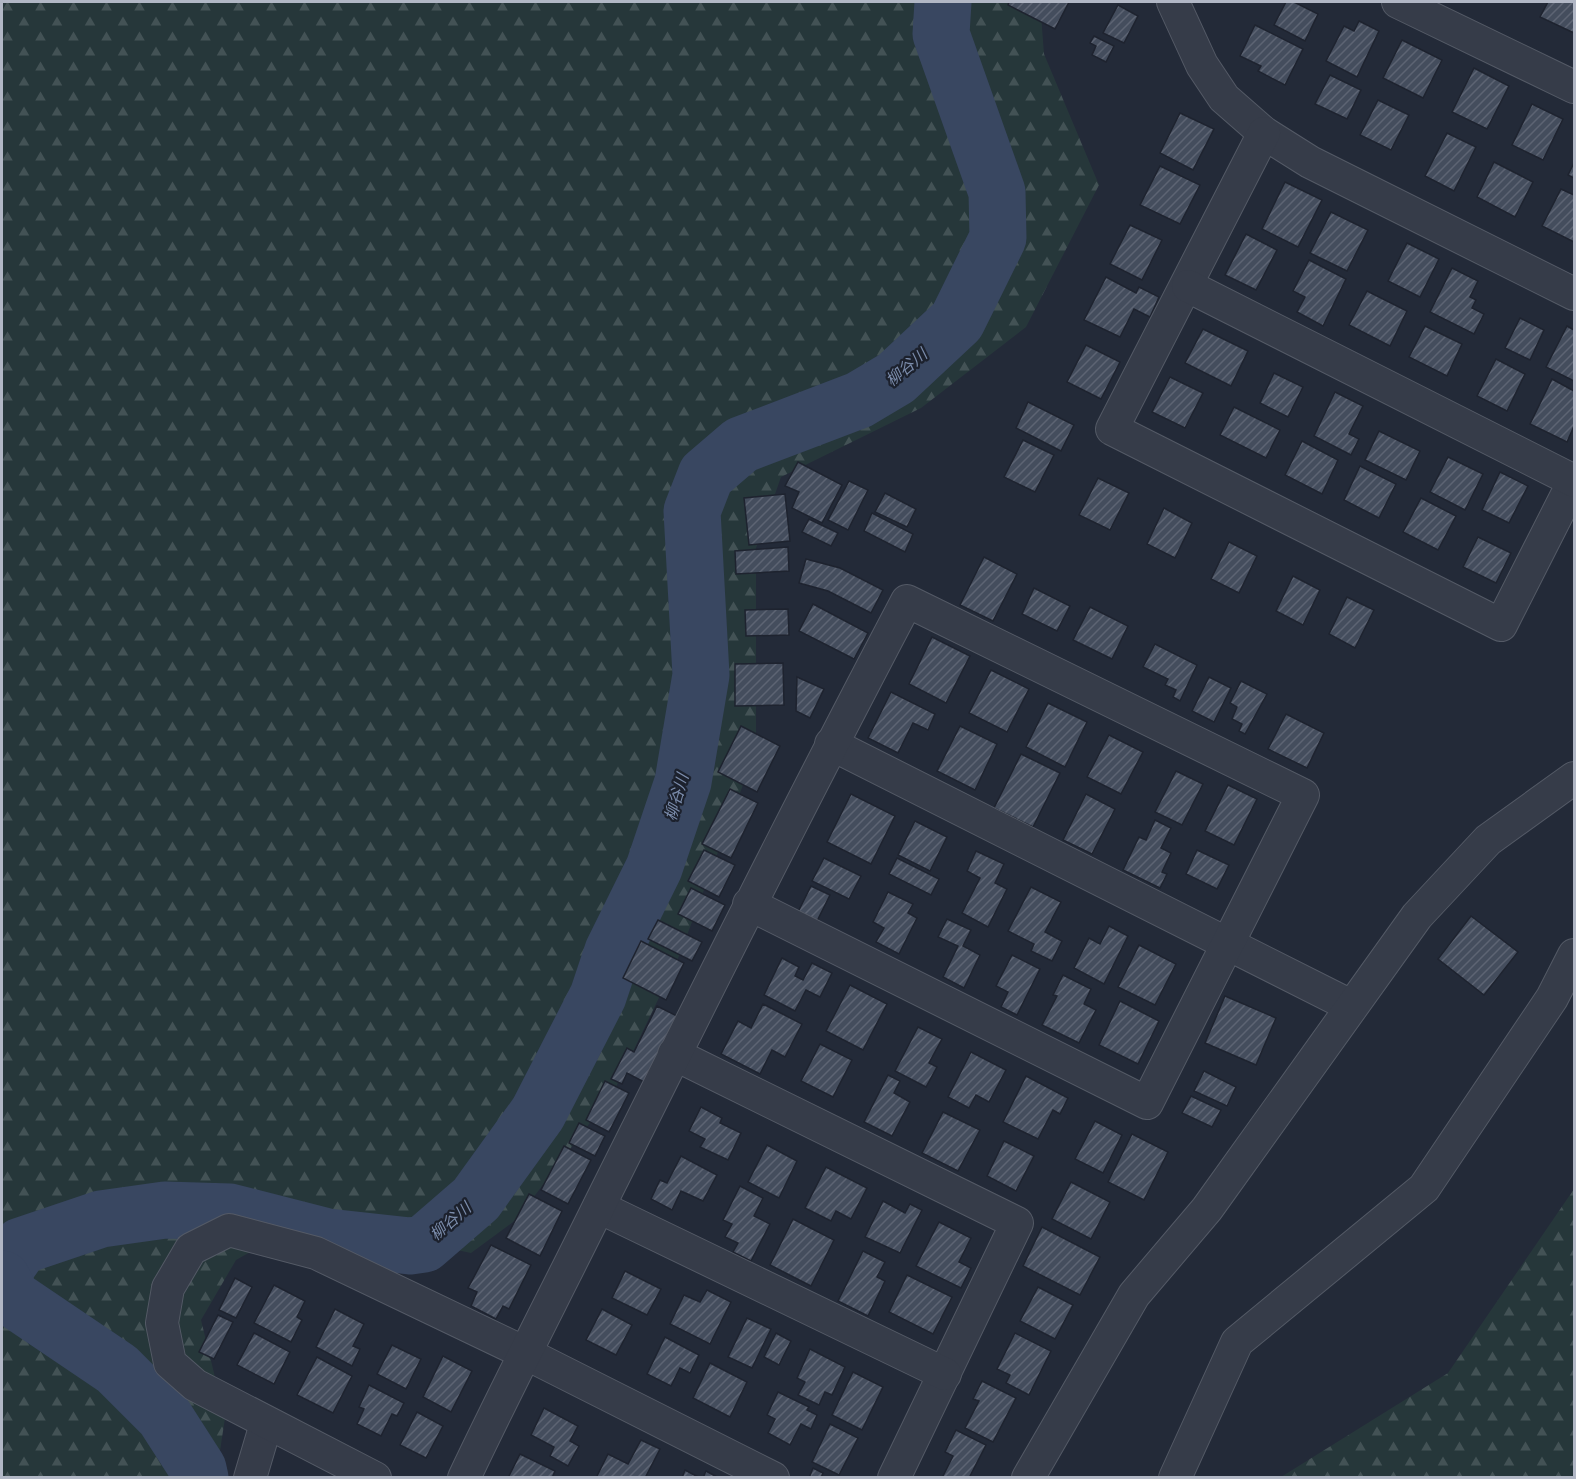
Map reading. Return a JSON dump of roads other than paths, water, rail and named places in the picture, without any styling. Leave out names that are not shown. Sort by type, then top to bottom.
[{"type":"street","points":[[1173,2],[1202,65],[1224,98],[1264,134],[1310,162],[1575,294]]},
{"type":"street","points":[[1398,2],[1434,10],[1575,87]]},
{"type":"street","points":[[1188,286],[1575,481],[1501,625],[1112,429],[1188,286],[1264,134]]},
{"type":"street","points":[[464,1478],[523,1352],[599,1207],[749,904],[907,601],[1303,795],[1147,1103],[749,904]]},
{"type":"street","points":[[831,744],[1351,1006]]},
{"type":"street","points":[[1029,1478],[1134,1295],[1207,1209],[1417,916],[1488,840],[1575,778]]},
{"type":"street","points":[[1175,1478],[1237,1342],[1424,1188],[1552,999],[1575,955]]},
{"type":"street","points":[[674,1054],[1017,1223],[894,1478]]},
{"type":"street","points":[[599,1207],[945,1374]]},
{"type":"street","points":[[375,1478],[195,1386],[170,1364],[162,1323],[168,1288],[191,1249],[229,1230],[316,1252],[523,1352],[773,1478]]},
{"type":"street","points":[[249,1478],[266,1424]]},
{"type":"waterway","name":"柳谷川","points":[[2,1273],[21,1246],[101,1219],[165,1210],[230,1212],[328,1237],[410,1246],[424,1244],[476,1199],[538,1113],[598,996],[613,951],[654,868],[683,782],[701,675],[692,511],[706,475],[741,445],[859,400],[896,378],[957,321],[998,238],[997,192],[941,34],[943,2]]},
{"type":"waterway","name":"柳谷川","points":[[2,1279],[12,1298],[117,1369],[164,1416],[198,1469],[200,1478]]}]
